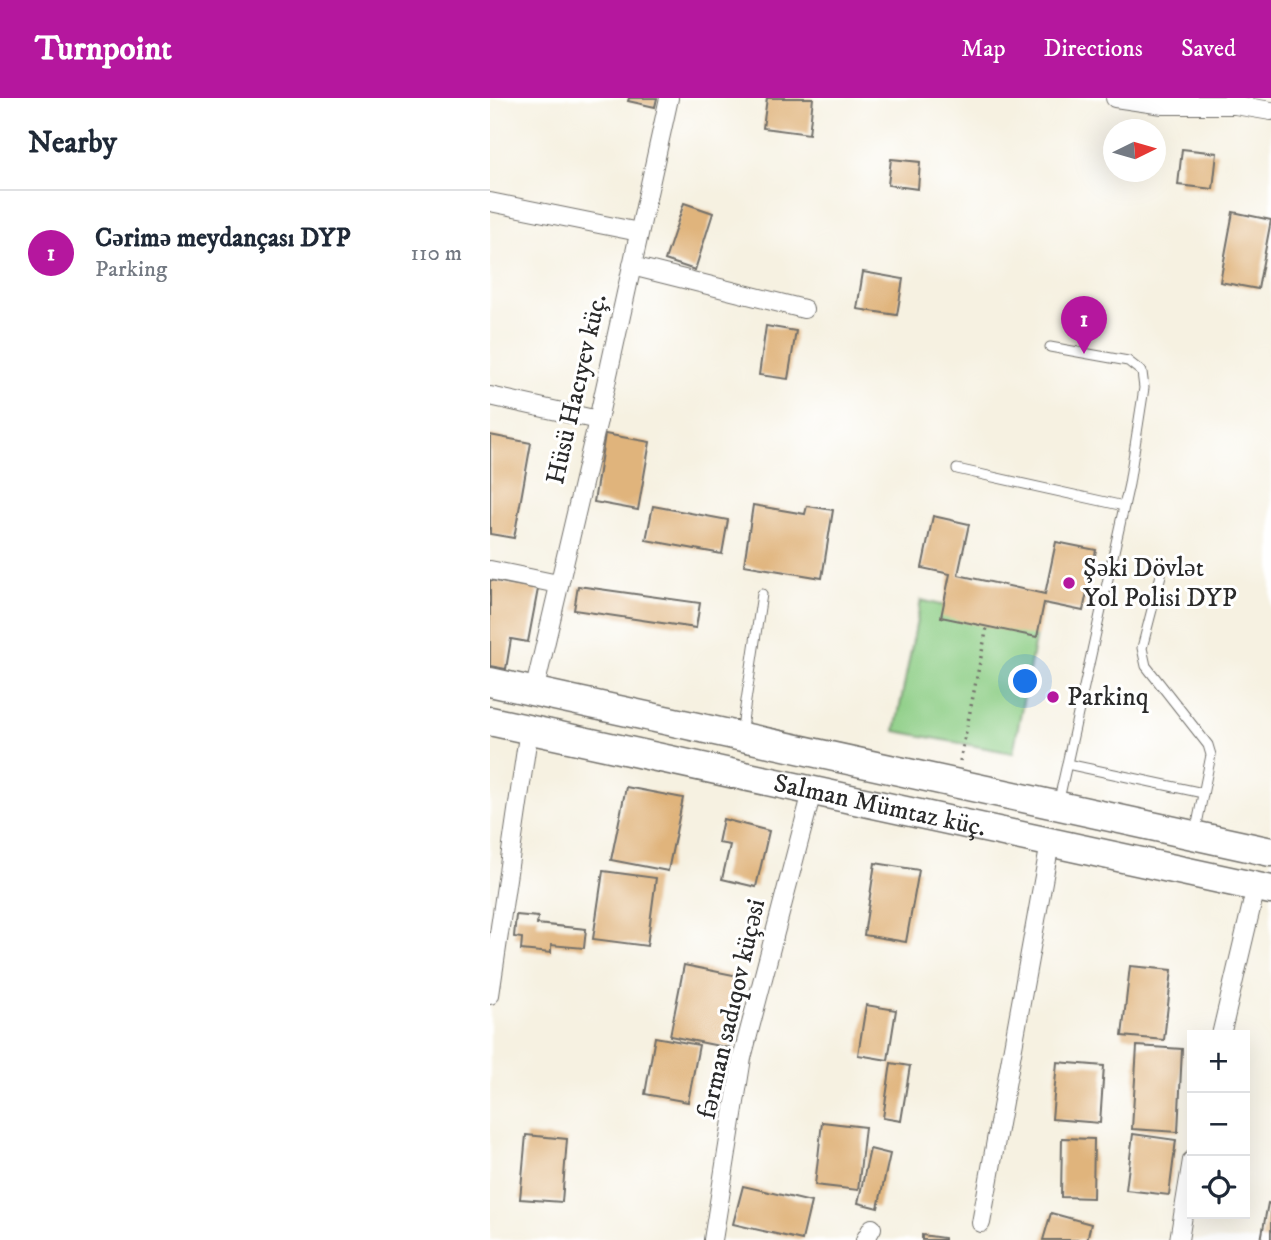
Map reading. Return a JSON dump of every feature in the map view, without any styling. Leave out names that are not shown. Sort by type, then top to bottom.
[{"type":"highway","points":[[490,682],[1271,852]]},
{"type":"highway","points":[[569,738],[578,702]]},
{"type":"highway","name":"Salman Mümtaz küç.","points":[[490,721],[1263,888]]},
{"type":"highway","points":[[1050,843],[1058,807]]},
{"type":"street","name":"Hüsü Hacıyev küç.","points":[[534,692],[598,420],[669,98]]},
{"type":"street","points":[[1115,98],[1163,105],[1235,105],[1271,111]]},
{"type":"street","points":[[490,202],[639,232]]},
{"type":"street","points":[[632,266],[804,309]]},
{"type":"street","points":[[490,396],[598,420]]},
{"type":"street","points":[[490,570],[558,584]]},
{"type":"street","points":[[490,995],[529,729]]},
{"type":"street","name":"fərman sadıqov küçəsi","points":[[713,1240],[742,1058],[812,792]]},
{"type":"street","points":[[981,1223],[1050,843]]},
{"type":"street","points":[[1222,1030],[1263,888]]},
{"type":"street","points":[[1179,1240],[1187,1191]]},
{"type":"lane","points":[[1050,347],[1128,361],[1142,372],[1144,388],[1124,506],[1058,807]]},
{"type":"lane","points":[[957,470],[1124,506]]},
{"type":"lane","points":[[1161,575],[1142,648],[1146,666],[1208,745],[1211,755],[1195,836]]},
{"type":"lane","points":[[741,736],[762,594]]},
{"type":"lane","points":[[1067,764],[1203,793]]},
{"type":"path","points":[[955,784],[987,627]]},
{"type":"green space","points":[[921,600],[1037,629],[1013,753],[895,731]]},
{"type":"building","points":[[629,98],[657,98],[655,107],[628,101]]},
{"type":"building","points":[[767,98],[813,98],[809,134],[763,128]]},
{"type":"building","points":[[1182,149],[1217,153],[1213,189],[1178,185]]},
{"type":"building","points":[[891,159],[920,162],[918,189],[888,185]]},
{"type":"building","points":[[684,203],[713,213],[695,270],[665,260]]},
{"type":"building","points":[[1233,212],[1271,220],[1258,289],[1220,282]]},
{"type":"building","points":[[863,272],[903,279],[897,315],[857,309]]},
{"type":"building","points":[[766,326],[796,331],[788,379],[759,375]]},
{"type":"building","points":[[605,434],[650,442],[638,510],[594,502]]},
{"type":"building","points":[[490,435],[531,443],[514,538],[490,534]]},
{"type":"building","points":[[753,505],[805,514],[807,506],[833,510],[822,578],[744,565]]},
{"type":"building","points":[[653,506],[728,520],[722,554],[646,540]]},
{"type":"building","points":[[933,516],[969,524],[958,575],[1045,594],[1056,542],[1096,550],[1083,611],[1044,603],[1037,637],[941,617],[950,574],[922,568]]},
{"type":"building","points":[[490,580],[538,589],[528,642],[511,639],[506,669],[490,666]]},
{"type":"building","points":[[578,586],[700,603],[696,628],[574,610]]},
{"type":"building","points":[[626,787],[683,798],[668,871],[611,860]]},
{"type":"building","points":[[723,819],[769,831],[756,887],[722,879],[730,845],[718,843]]},
{"type":"building","points":[[875,863],[919,870],[906,942],[864,935]]},
{"type":"building","points":[[603,871],[656,878],[647,946],[593,939]]},
{"type":"building","points":[[516,915],[538,917],[537,924],[586,929],[584,948],[551,945],[551,953],[521,950],[522,938],[514,937]]},
{"type":"building","points":[[684,965],[743,977],[729,1048],[670,1036]]},
{"type":"building","points":[[1130,966],[1172,970],[1164,1040],[1122,1036]]},
{"type":"building","points":[[866,1005],[896,1010],[888,1060],[858,1055]]},
{"type":"building","points":[[655,1037],[699,1045],[688,1102],[645,1094]]},
{"type":"building","points":[[1137,1046],[1182,1049],[1178,1132],[1132,1129]]},
{"type":"building","points":[[1057,1062],[1104,1066],[1100,1123],[1052,1119]]},
{"type":"building","points":[[891,1063],[910,1066],[901,1121],[883,1118]]},
{"type":"building","points":[[822,1122],[865,1127],[858,1190],[815,1185]]},
{"type":"building","points":[[1133,1134],[1176,1140],[1169,1195],[1126,1190]]},
{"type":"building","points":[[526,1135],[567,1139],[562,1202],[520,1199]]},
{"type":"building","points":[[1062,1138],[1094,1139],[1093,1198],[1061,1197]]},
{"type":"building","points":[[870,1149],[890,1154],[878,1208],[858,1203]]},
{"type":"building","points":[[743,1186],[811,1202],[802,1240],[733,1224]]},
{"type":"building","points":[[1268,1203],[1271,1204],[1271,1240],[1261,1240]]},
{"type":"building","points":[[1051,1213],[1091,1224],[1087,1240],[1043,1240]]},
{"type":"building","points":[[922,1235],[944,1238],[944,1240],[922,1240]]},
{"type":"place","name":"Cərimə meydançası DYP","points":[[1084,354]]},
{"type":"place","name":"Şəki Dövlət Yol Polisi DYP","points":[[1069,583]]},
{"type":"place","name":"Parkinq","points":[[1053,697]]}]
